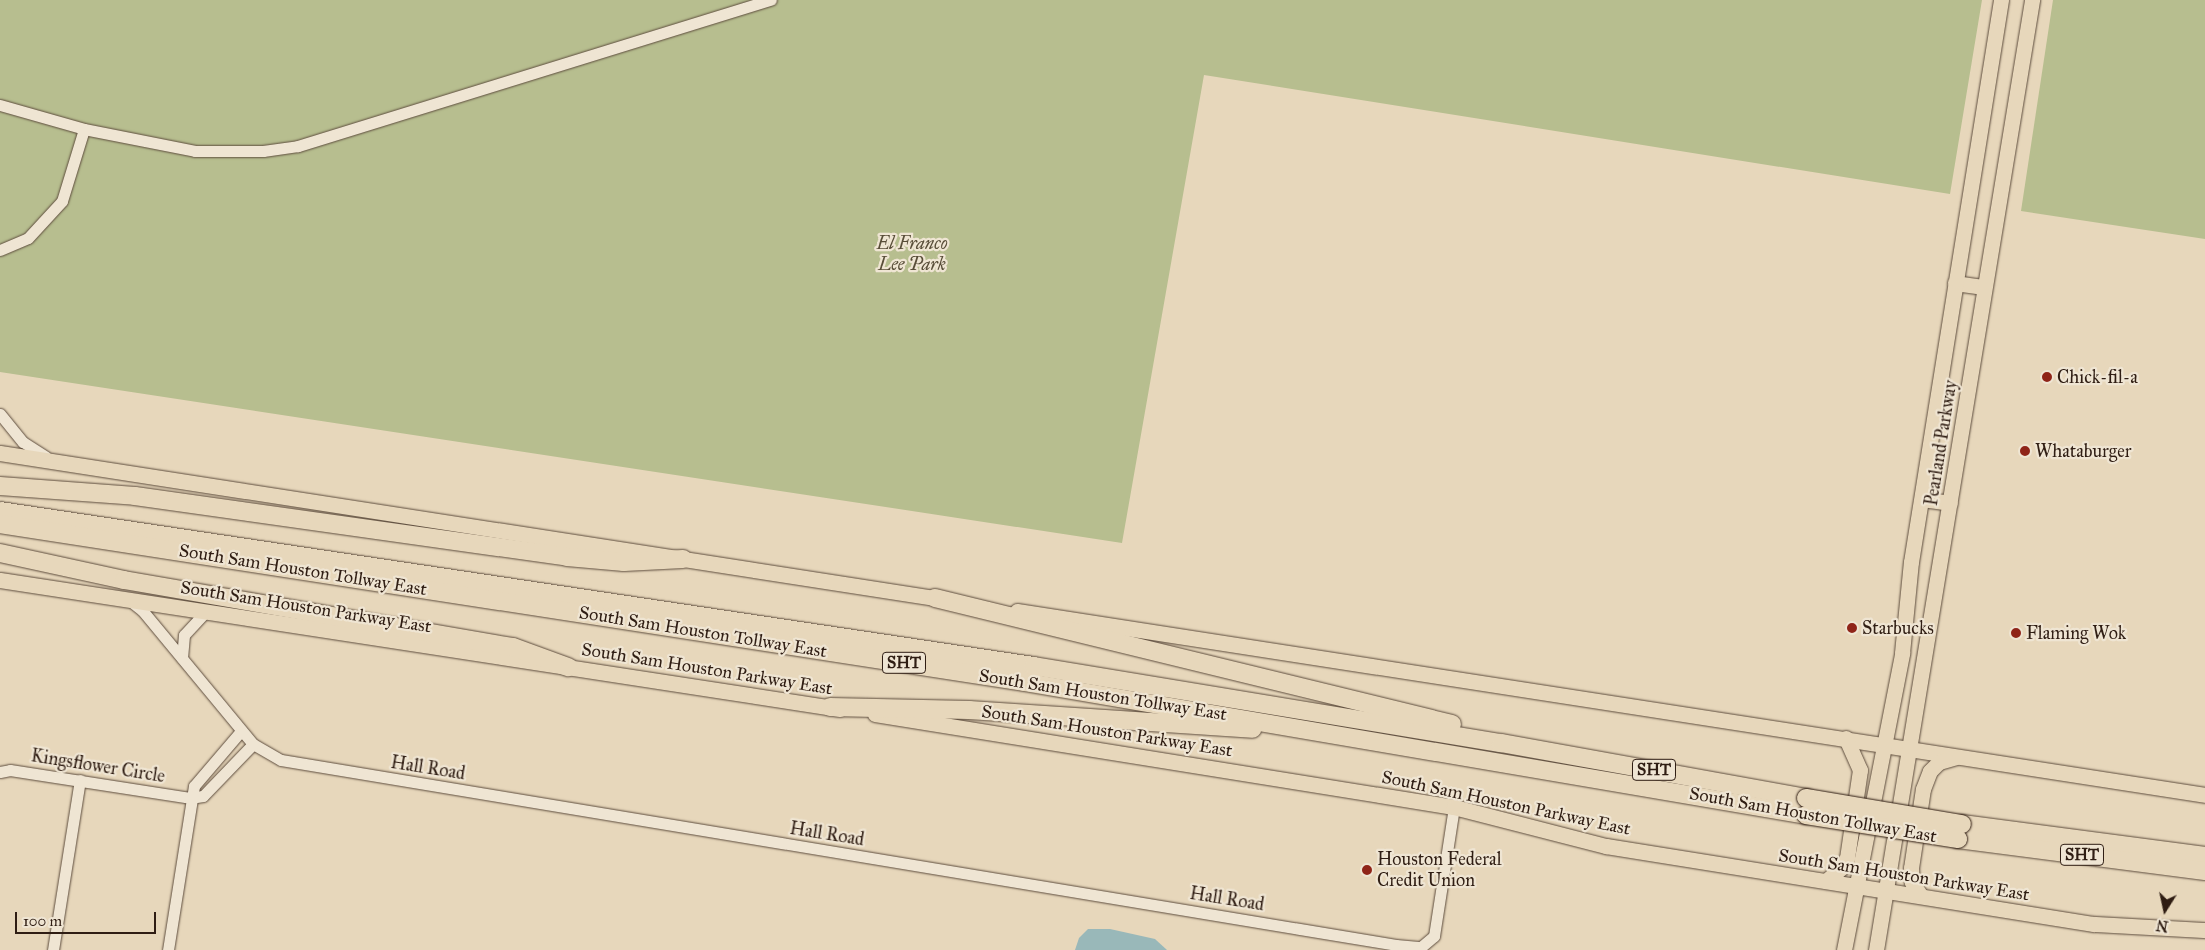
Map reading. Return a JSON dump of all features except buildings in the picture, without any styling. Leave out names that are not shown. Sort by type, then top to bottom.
[{"type":"highway","points":[[0,486],[135,496],[567,557],[624,562],[683,559]]},
{"type":"highway","name":"South Sam Houston Tollway East","points":[[0,511],[1034,666],[1501,743],[1806,806]]},
{"type":"highway","name":"South Sam Houston Tollway East","points":[[0,524],[2205,870]]},
{"type":"highway","points":[[0,553],[124,580],[513,647],[568,667]]},
{"type":"highway","points":[[935,598],[1456,725],[1501,743]]},
{"type":"highway","points":[[830,707],[969,710],[1337,733]]},
{"type":"highway","name":"South Sam Houston Tollway East","points":[[1960,832],[2205,856]]},
{"type":"main road","name":"Pearland Parkway","points":[[1844,950],[1877,773],[1886,745],[1955,283],[2001,0]]},
{"type":"main road","name":"Pearland Parkway","points":[[1876,950],[1911,748],[2032,0]]},
{"type":"main road","points":[[1955,283],[1984,288]]},
{"type":"main road","points":[[0,453],[2205,795]]},
{"type":"main road","points":[[1922,499],[1950,503]]},
{"type":"main road","name":"South Sam Houston Parkway East","points":[[0,580],[830,707],[1454,807],[1606,846],[1885,891],[2094,924],[2205,930]]},
{"type":"main road","points":[[1826,881],[1842,867],[1847,858],[1860,770],[1846,738]]},
{"type":"main road","points":[[1921,896],[1912,882],[1911,868],[1923,789],[1930,771],[1939,762],[1958,757]]},
{"type":"street","points":[[0,105],[84,129],[195,150],[233,153],[298,146],[771,0]]},
{"type":"street","points":[[0,250],[28,238],[62,201],[84,129]]},
{"type":"street","points":[[0,414],[32,450],[60,462]]},
{"type":"street","name":"Hall Road","points":[[128,599],[142,610],[253,744],[281,760],[1408,947],[1421,947],[1434,936],[1454,807]]},
{"type":"street","points":[[182,658],[184,635],[206,611]]},
{"type":"street","points":[[168,950],[190,798],[194,786],[241,731]]},
{"type":"street","points":[[190,798],[203,796],[253,744]]},
{"type":"street","name":"Kingsflower Circle","points":[[0,772],[10,770],[190,798]]},
{"type":"street","points":[[53,950],[80,780]]},
{"type":"green space","name":"El Franco Lee Park","points":[[0,0],[1982,0],[1950,194],[1204,75],[1122,543],[0,372]]},
{"type":"green space","points":[[2053,0],[2205,0],[2205,239],[2021,211]]},
{"type":"water","points":[[1088,929],[1110,929],[1155,939],[1167,950],[1075,950],[1079,938]]},
{"type":"place","name":"Chick-fil-a","points":[[2047,377]]},
{"type":"place","name":"Whataburger","points":[[2025,451]]},
{"type":"place","name":"Starbucks","points":[[1852,628]]},
{"type":"place","name":"Flaming Wok","points":[[2016,633]]},
{"type":"place","name":"Houston Federal Credit Union","points":[[1367,870]]}]
